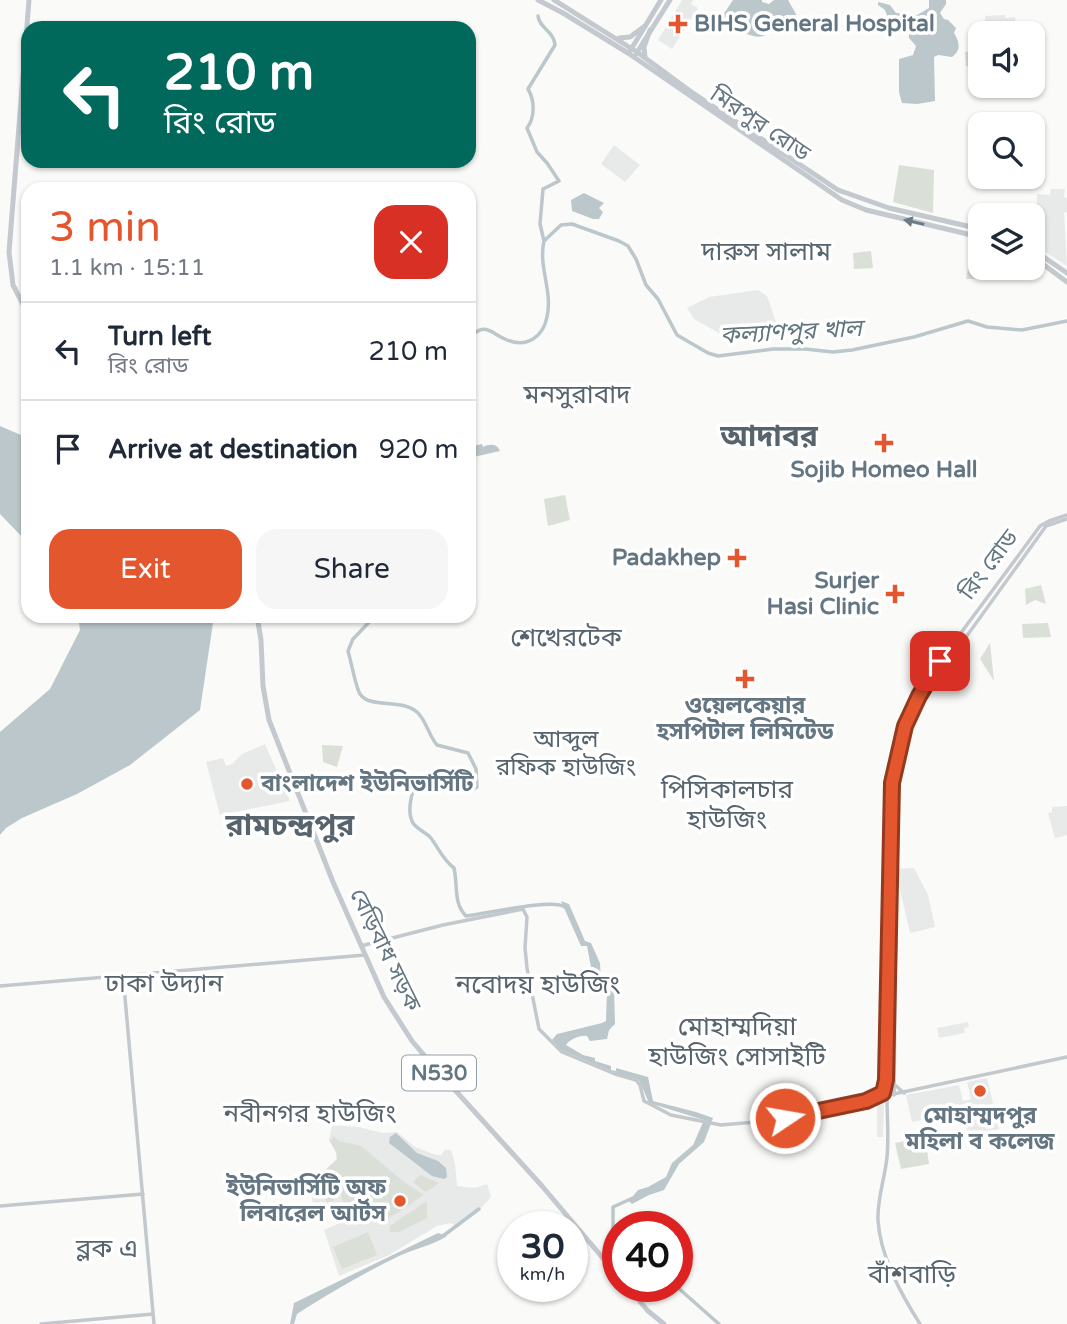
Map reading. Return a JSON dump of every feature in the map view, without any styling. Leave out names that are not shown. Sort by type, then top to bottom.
[{"type":"main road","points":[[27,21],[29,0]]},
{"type":"main road","name":"মিরপুর রোড","points":[[538,0],[646,58],[838,190],[858,198],[968,226]]},
{"type":"main road","name":"মিরপুর রোড","points":[[554,0],[613,36],[830,193],[855,206],[968,234]]},
{"type":"main road","points":[[633,53],[661,0]]},
{"type":"main road","points":[[613,36],[628,38],[647,28],[670,0]]},
{"type":"main road","points":[[646,58],[644,47],[647,28]]},
{"type":"main road","points":[[21,101],[9,252],[13,285],[21,300]]},
{"type":"main road","points":[[855,206],[858,198]]},
{"type":"main road","points":[[1045,257],[1067,273]]},
{"type":"main road","points":[[1045,266],[1067,282]]},
{"type":"main road","name":"রিং রোড","points":[[887,1097],[892,783],[905,726],[940,661],[1040,526],[1067,517]]},
{"type":"main road","name":"রিং রোড","points":[[894,1096],[898,782],[915,713],[942,668],[1046,526],[1067,517]]},
{"type":"main road","name":"বেড়িবাধ সড়ক","points":[[258,623],[264,696],[269,720],[384,997],[412,1041],[602,1256]]},
{"type":"main road","points":[[887,986],[895,986]]},
{"type":"main road","points":[[887,1040],[894,1041]]},
{"type":"main road","points":[[893,1082],[904,1093]]},
{"type":"main road","points":[[640,1302],[664,1324]]},
{"type":"street","points":[[361,946],[443,925],[523,909],[527,917],[525,948],[533,1004],[539,1029],[545,1038],[562,1052],[636,1080],[640,1085],[643,1101],[649,1106],[671,1115],[710,1124],[767,1122],[1067,1057]]},
{"type":"street","points":[[0,986],[365,955]]},
{"type":"street","points":[[123,975],[154,1324]]},
{"type":"street","points":[[866,1101],[883,1095],[886,1080]]},
{"type":"street","points":[[887,1097],[887,1155],[878,1224],[895,1276],[906,1302],[920,1324]]},
{"type":"street","points":[[0,1206],[143,1194]]},
{"type":"street","points":[[41,1324],[153,1314]]},
{"type":"shaded area","name":"BIHS General Hospital","points":[[682,0],[693,0],[691,4],[698,8],[672,49],[658,40]]},
{"type":"shaded area","points":[[733,0],[762,0],[769,4],[774,0],[788,0],[796,14],[793,20],[781,25],[780,30],[763,36],[752,36],[721,18]]},
{"type":"shaded area","points":[[929,0],[946,0],[940,13],[956,28],[954,33],[958,48],[952,57],[934,57],[935,101],[902,103],[899,92],[899,59],[913,55],[916,46],[909,38],[909,31],[904,23],[907,17],[901,16],[889,21],[878,2],[890,5],[896,13],[917,15],[929,8]]},
{"type":"shaded area","points":[[1005,15],[1005,18],[1015,17],[1015,21],[985,21],[985,16]]},
{"type":"shaded area","points":[[965,52],[968,52],[968,66],[966,66]]},
{"type":"shaded area","points":[[614,145],[640,165],[625,182],[601,164]]},
{"type":"shaded area","points":[[899,165],[934,170],[933,213],[893,202]]},
{"type":"shaded area","points":[[1051,189],[1065,189],[1067,266],[1045,252],[1045,203],[1037,203],[1037,194],[1050,195]]},
{"type":"shaded area","points":[[584,193],[604,203],[599,208],[603,212],[599,219],[572,211],[571,200]]},
{"type":"shaded area","points":[[871,251],[873,268],[854,269],[853,253]]},
{"type":"shaded area","points":[[758,290],[767,296],[780,334],[738,338],[725,330],[719,333],[694,319],[687,308],[709,297]]},
{"type":"shaded area","points":[[0,426],[21,435],[21,536],[0,514]]},
{"type":"shaded area","points":[[476,445],[495,445],[500,451],[476,456]]},
{"type":"shaded area","points":[[565,495],[570,520],[548,526],[544,499]]},
{"type":"shaded area","points":[[1041,585],[1046,604],[1035,600],[1026,605],[1025,589]]},
{"type":"shaded area","points":[[79,623],[213,623],[200,710],[130,765],[77,794],[22,818],[0,835],[0,732],[50,689],[80,630]]},
{"type":"shaded area","points":[[1048,623],[1051,637],[1023,638],[1022,624]]},
{"type":"shaded area","points":[[990,643],[994,681],[980,659]]},
{"type":"shaded area","name":"বাংলাদেশ ইউনিভার্সিটি","points":[[265,744],[290,801],[220,815],[206,762],[223,758],[226,766],[242,754]]},
{"type":"shaded area","points":[[322,745],[343,746],[337,767],[323,762]]},
{"type":"shaded area","points":[[1067,806],[1067,835],[1055,838],[1048,813],[1052,812],[1052,807]]},
{"type":"shaded area","points":[[914,868],[928,895],[935,927],[910,933],[898,881],[898,869]]},
{"type":"shaded area","points":[[561,901],[569,904],[585,941],[591,943],[600,963],[601,982],[614,988],[615,1024],[609,1030],[607,1039],[590,1041],[587,1036],[581,1036],[566,1045],[583,1055],[595,1058],[595,1061],[611,1066],[611,1070],[616,1071],[616,1068],[648,1077],[653,1101],[713,1118],[704,1142],[679,1164],[664,1190],[632,1204],[629,1201],[638,1190],[666,1177],[672,1163],[693,1145],[704,1120],[649,1103],[637,1079],[621,1075],[561,1050],[552,1040],[557,1034],[606,1021],[607,990],[595,982],[587,946],[581,946]]},
{"type":"shaded area","points":[[968,1022],[969,1027],[964,1028],[965,1033],[939,1038],[937,1028]]},
{"type":"shaded area","points":[[987,1078],[999,1129],[968,1136],[964,1111],[912,1122],[906,1095],[959,1085],[963,1101],[971,1099],[967,1082]]},
{"type":"shaded area","points":[[884,1102],[883,1137],[877,1137],[877,1104]]},
{"type":"shaded area","name":"ইউনিভার্সিটি অফ লিবারেল আর্টস","points":[[332,1125],[359,1127],[382,1133],[397,1132],[415,1147],[436,1155],[451,1150],[457,1186],[475,1188],[487,1184],[491,1197],[482,1207],[455,1226],[451,1223],[437,1226],[389,1255],[339,1276],[324,1230],[340,1223],[336,1212],[331,1209],[321,1210],[313,1205],[311,1191],[319,1177],[337,1159],[329,1140]]},
{"type":"shaded area","points":[[396,1133],[417,1153],[438,1161],[446,1168],[447,1177],[444,1179],[432,1176],[389,1143],[390,1137]]},
{"type":"shaded area","points":[[333,1136],[339,1141],[361,1146],[424,1195],[391,1217],[373,1222],[355,1217],[349,1211],[341,1197],[340,1188],[333,1192],[334,1201],[326,1202],[325,1187],[333,1185],[330,1179],[323,1177],[323,1172],[337,1159],[329,1139],[332,1140]]},
{"type":"shaded area","points":[[925,1137],[929,1164],[901,1169],[895,1143]]},
{"type":"shaded area","points":[[420,1175],[439,1183],[426,1192],[413,1182]]},
{"type":"shaded area","points":[[427,1201],[427,1218],[399,1232],[390,1232],[390,1226]]},
{"type":"shaded area","points":[[368,1232],[377,1255],[342,1269],[333,1247]]},
{"type":"shaded area","points":[[438,1233],[447,1236],[397,1257],[334,1291],[297,1314],[294,1324],[290,1324],[294,1303]]},
{"type":"waterway","points":[[538,16],[555,45],[528,89],[533,109],[527,128],[537,152],[559,181],[543,189],[540,224],[544,241]]},
{"type":"waterway","name":"কল্যাণপুর খাল","points":[[476,332],[484,329],[507,340],[521,343],[538,335],[545,324],[548,307],[543,260],[544,241],[561,225],[572,224],[628,246],[646,285],[658,299],[677,335],[718,356],[773,349],[833,352],[852,350],[914,337],[968,321],[987,327],[1022,330],[1067,321]]},
{"type":"waterway","points":[[368,623],[353,639],[348,651],[360,694],[371,701],[403,705],[417,712],[437,745],[468,753],[476,769],[477,787],[470,790],[457,789],[430,776],[422,776],[415,785],[410,805],[413,823],[430,837],[454,868],[462,911],[466,916],[533,905],[565,907]]},
{"type":"waterway","points":[[613,1211],[613,1207],[635,1197]]},
{"type":"waterway","points":[[443,1236],[479,1209]]},
{"type":"waterway","points":[[693,1301],[719,1324]]},
{"type":"place","name":"BIHS General Hospital","points":[[678,24]]},
{"type":"place","name":"Sojib Homeo Hall","points":[[884,443]]},
{"type":"place","name":"Padakhep","points":[[737,558]]},
{"type":"place","name":"Surjer Hasi Clinic","points":[[895,594]]},
{"type":"place","name":"ওয়েলকেয়ার হসপিটাল লিমিটেড","points":[[745,679]]},
{"type":"place","name":"বাংলাদেশ ইউনিভার্সিটি","points":[[247,784]]},
{"type":"place","name":"মোহাম্মদপুর মহিলা ব কলেজ","points":[[980,1091]]},
{"type":"place","name":"ইউনিভার্সিটি অফ লিবারেল আর্টস","points":[[400,1201]]},
{"type":"district","name":"দারুস সালাম","points":[[766,251]]},
{"type":"district","name":"মনসুরাবাদ","points":[[577,394]]},
{"type":"district","name":"আদাবর","points":[[769,436]]},
{"type":"district","name":"শেখেরটেক","points":[[566,637]]},
{"type":"district","name":"আব্দুল রফিক হাউজিং","points":[[566,753]]},
{"type":"district","name":"পিসিকালচার হাউজিং","points":[[727,804]]},
{"type":"district","name":"রামচন্দ্রপুর","points":[[290,825]]},
{"type":"district","name":"ঢাকা উদ্যান","points":[[164,983]]},
{"type":"district","name":"নবোদয় হাউজিং","points":[[538,984]]},
{"type":"district","name":"মোহাম্মদিয়া হাউজিং সোসাইটি","points":[[737,1041]]},
{"type":"district","name":"নবীনগর হাউজিং","points":[[310,1113]]},
{"type":"district","name":"ব্লক এ","points":[[107,1248]]},
{"type":"district","name":"বাঁশবাড়ি","points":[[912,1274]]},
{"type":"route","points":[[785,1118],[866,1101],[883,1093],[886,1080],[892,783],[905,726],[940,661]]}]
